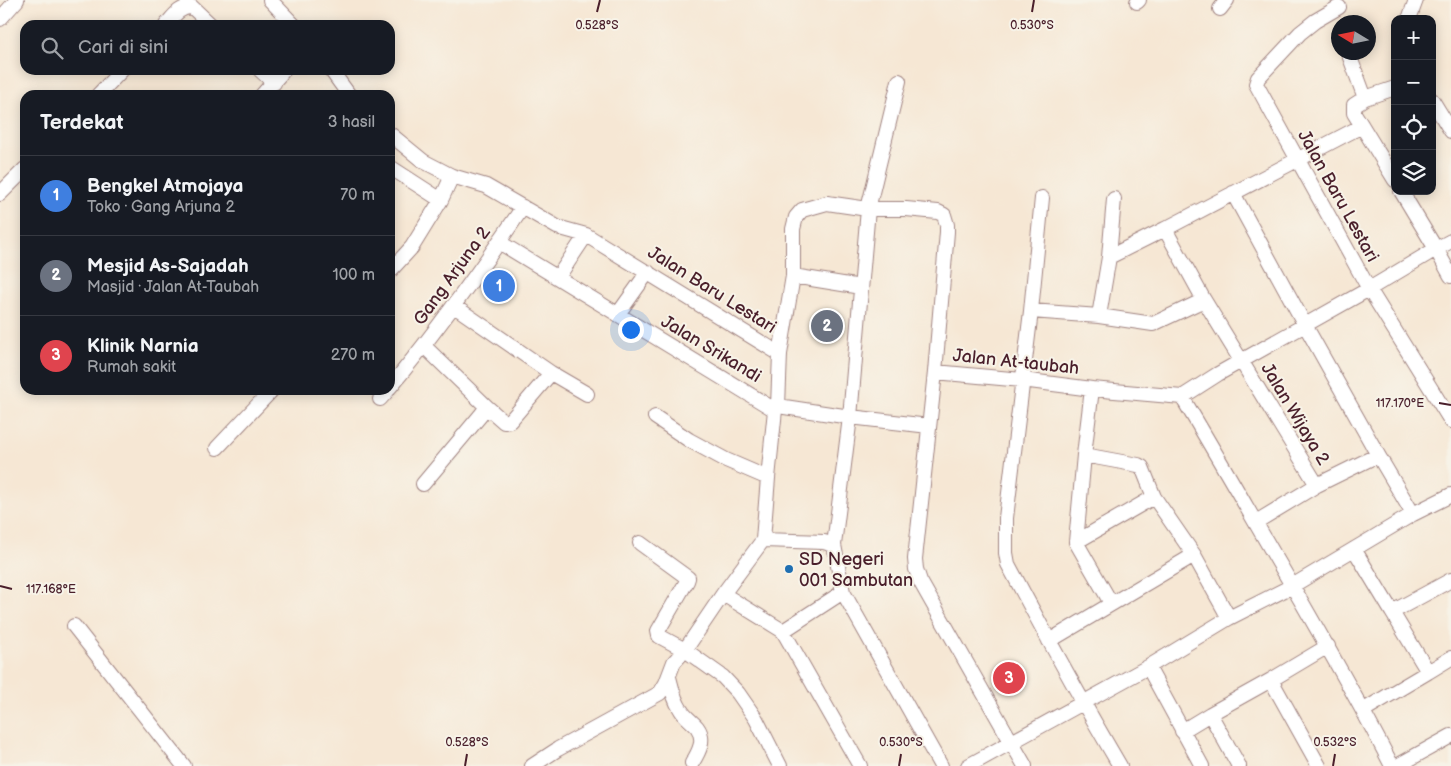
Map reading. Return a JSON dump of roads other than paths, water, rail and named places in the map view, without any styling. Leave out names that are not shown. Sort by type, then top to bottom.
[{"type":"street","points":[[0,20],[17,0]]},
{"type":"street","points":[[270,0],[289,20]]},
{"type":"street","points":[[1410,15],[1416,0]]},
{"type":"street","name":"Jalan Baru Lestari","points":[[1340,4],[1300,33],[1256,80],[1259,90],[1369,289],[1451,421]]},
{"type":"street","points":[[171,20],[181,9],[188,6],[192,7],[206,20]]},
{"type":"street","points":[[1351,60],[1366,98]]},
{"type":"street","points":[[103,90],[117,75]]},
{"type":"street","points":[[265,75],[274,83]]},
{"type":"street","points":[[267,90],[280,75]]},
{"type":"street","points":[[335,75],[345,90]]},
{"type":"street","points":[[899,81],[868,209],[850,417],[834,546],[843,592],[941,766]]},
{"type":"street","points":[[1391,89],[1366,98],[1354,107],[1354,113],[1391,173]]},
{"type":"street","points":[[1435,105],[1451,131]]},
{"type":"street","points":[[1109,257],[1362,126]]},
{"type":"street","name":"Jalan Baru Lestari","points":[[395,138],[423,161],[452,176],[486,186],[557,227],[586,235],[780,354],[793,276],[793,229],[796,217],[802,210],[827,203],[868,209],[906,209],[938,212],[944,215],[946,219],[947,232],[935,372]]},
{"type":"street","points":[[395,170],[441,200]]},
{"type":"street","points":[[0,194],[20,174]]},
{"type":"street","points":[[395,266],[412,247],[441,200],[452,176]]},
{"type":"street","points":[[1233,193],[1305,325],[1413,514]]},
{"type":"street","points":[[1403,195],[1451,276]]},
{"type":"street","points":[[1042,198],[1031,311],[1006,518],[1006,553],[1008,564],[1049,641],[1120,766]]},
{"type":"street","points":[[1099,316],[1109,257],[1114,199]]},
{"type":"street","name":"Gang Arjuna 2","points":[[395,381],[454,306],[523,207]]},
{"type":"street","name":"Jalan Wijaya 2","points":[[1164,229],[1204,300],[1316,485]]},
{"type":"street","points":[[558,277],[586,235]]},
{"type":"street","points":[[1392,766],[1364,710],[1328,646],[1182,398],[1218,374],[1451,241]]},
{"type":"street","name":"Jalan Srikandi","points":[[500,242],[777,408]]},
{"type":"street","points":[[618,314],[648,272]]},
{"type":"street","points":[[793,276],[860,286]]},
{"type":"street","points":[[1031,311],[1099,316],[1153,324],[1204,300]]},
{"type":"street","points":[[454,306],[551,373],[587,394]]},
{"type":"street","points":[[424,346],[504,422],[510,421],[551,373]]},
{"type":"street","points":[[532,766],[551,761],[660,693],[669,677],[674,662],[763,540],[768,478],[777,408],[780,354]]},
{"type":"street","points":[[935,372],[915,559],[916,569],[920,581],[1025,766]]},
{"type":"street","name":"Jalan At-taubah","points":[[935,372],[1182,398]]},
{"type":"street","points":[[1092,389],[1076,542],[1111,603]]},
{"type":"street","points":[[217,448],[267,395]]},
{"type":"street","points":[[424,484],[487,407]]},
{"type":"street","points":[[777,408],[929,426]]},
{"type":"street","points":[[655,417],[689,440],[718,456],[768,478]]},
{"type":"street","points":[[1084,455],[1142,467],[1154,497],[1194,555],[1229,618]]},
{"type":"street","points":[[1256,522],[1316,485],[1378,455]]},
{"type":"street","points":[[968,766],[1148,667],[1229,618],[1292,586],[1413,514],[1451,495]]},
{"type":"street","points":[[1076,542],[1154,497]]},
{"type":"street","points":[[763,540],[824,542],[834,546]]},
{"type":"street","points":[[640,543],[688,578],[658,633],[660,637],[684,650],[723,677],[738,693],[756,720],[780,766]]},
{"type":"street","points":[[1354,548],[1428,672]]},
{"type":"street","points":[[1049,641],[1194,555]]},
{"type":"street","points":[[1392,612],[1451,580]]},
{"type":"street","points":[[783,631],[843,592]]},
{"type":"street","points":[[723,594],[783,631],[860,766]]},
{"type":"street","points":[[74,626],[184,766]]},
{"type":"street","points":[[1182,731],[1328,646]]},
{"type":"street","points":[[1364,710],[1451,658]]},
{"type":"street","points":[[1148,667],[1202,766]]},
{"type":"street","points":[[669,677],[680,709],[701,735],[702,741],[699,753],[692,763]]},
{"type":"street","points":[[1271,680],[1318,766]]},
{"type":"street","points":[[1210,714],[1239,766]]},
{"type":"street","points":[[1397,766],[1451,736]]},
{"type":"place","name":"Bengkel Atmojaya","points":[[499,286]]},
{"type":"place","name":"Mesjid As-Sajadah","points":[[827,326]]},
{"type":"place","name":"SD Negeri 001 Sambutan","points":[[789,569]]},
{"type":"place","name":"Klinik Narnia","points":[[1009,678]]}]
